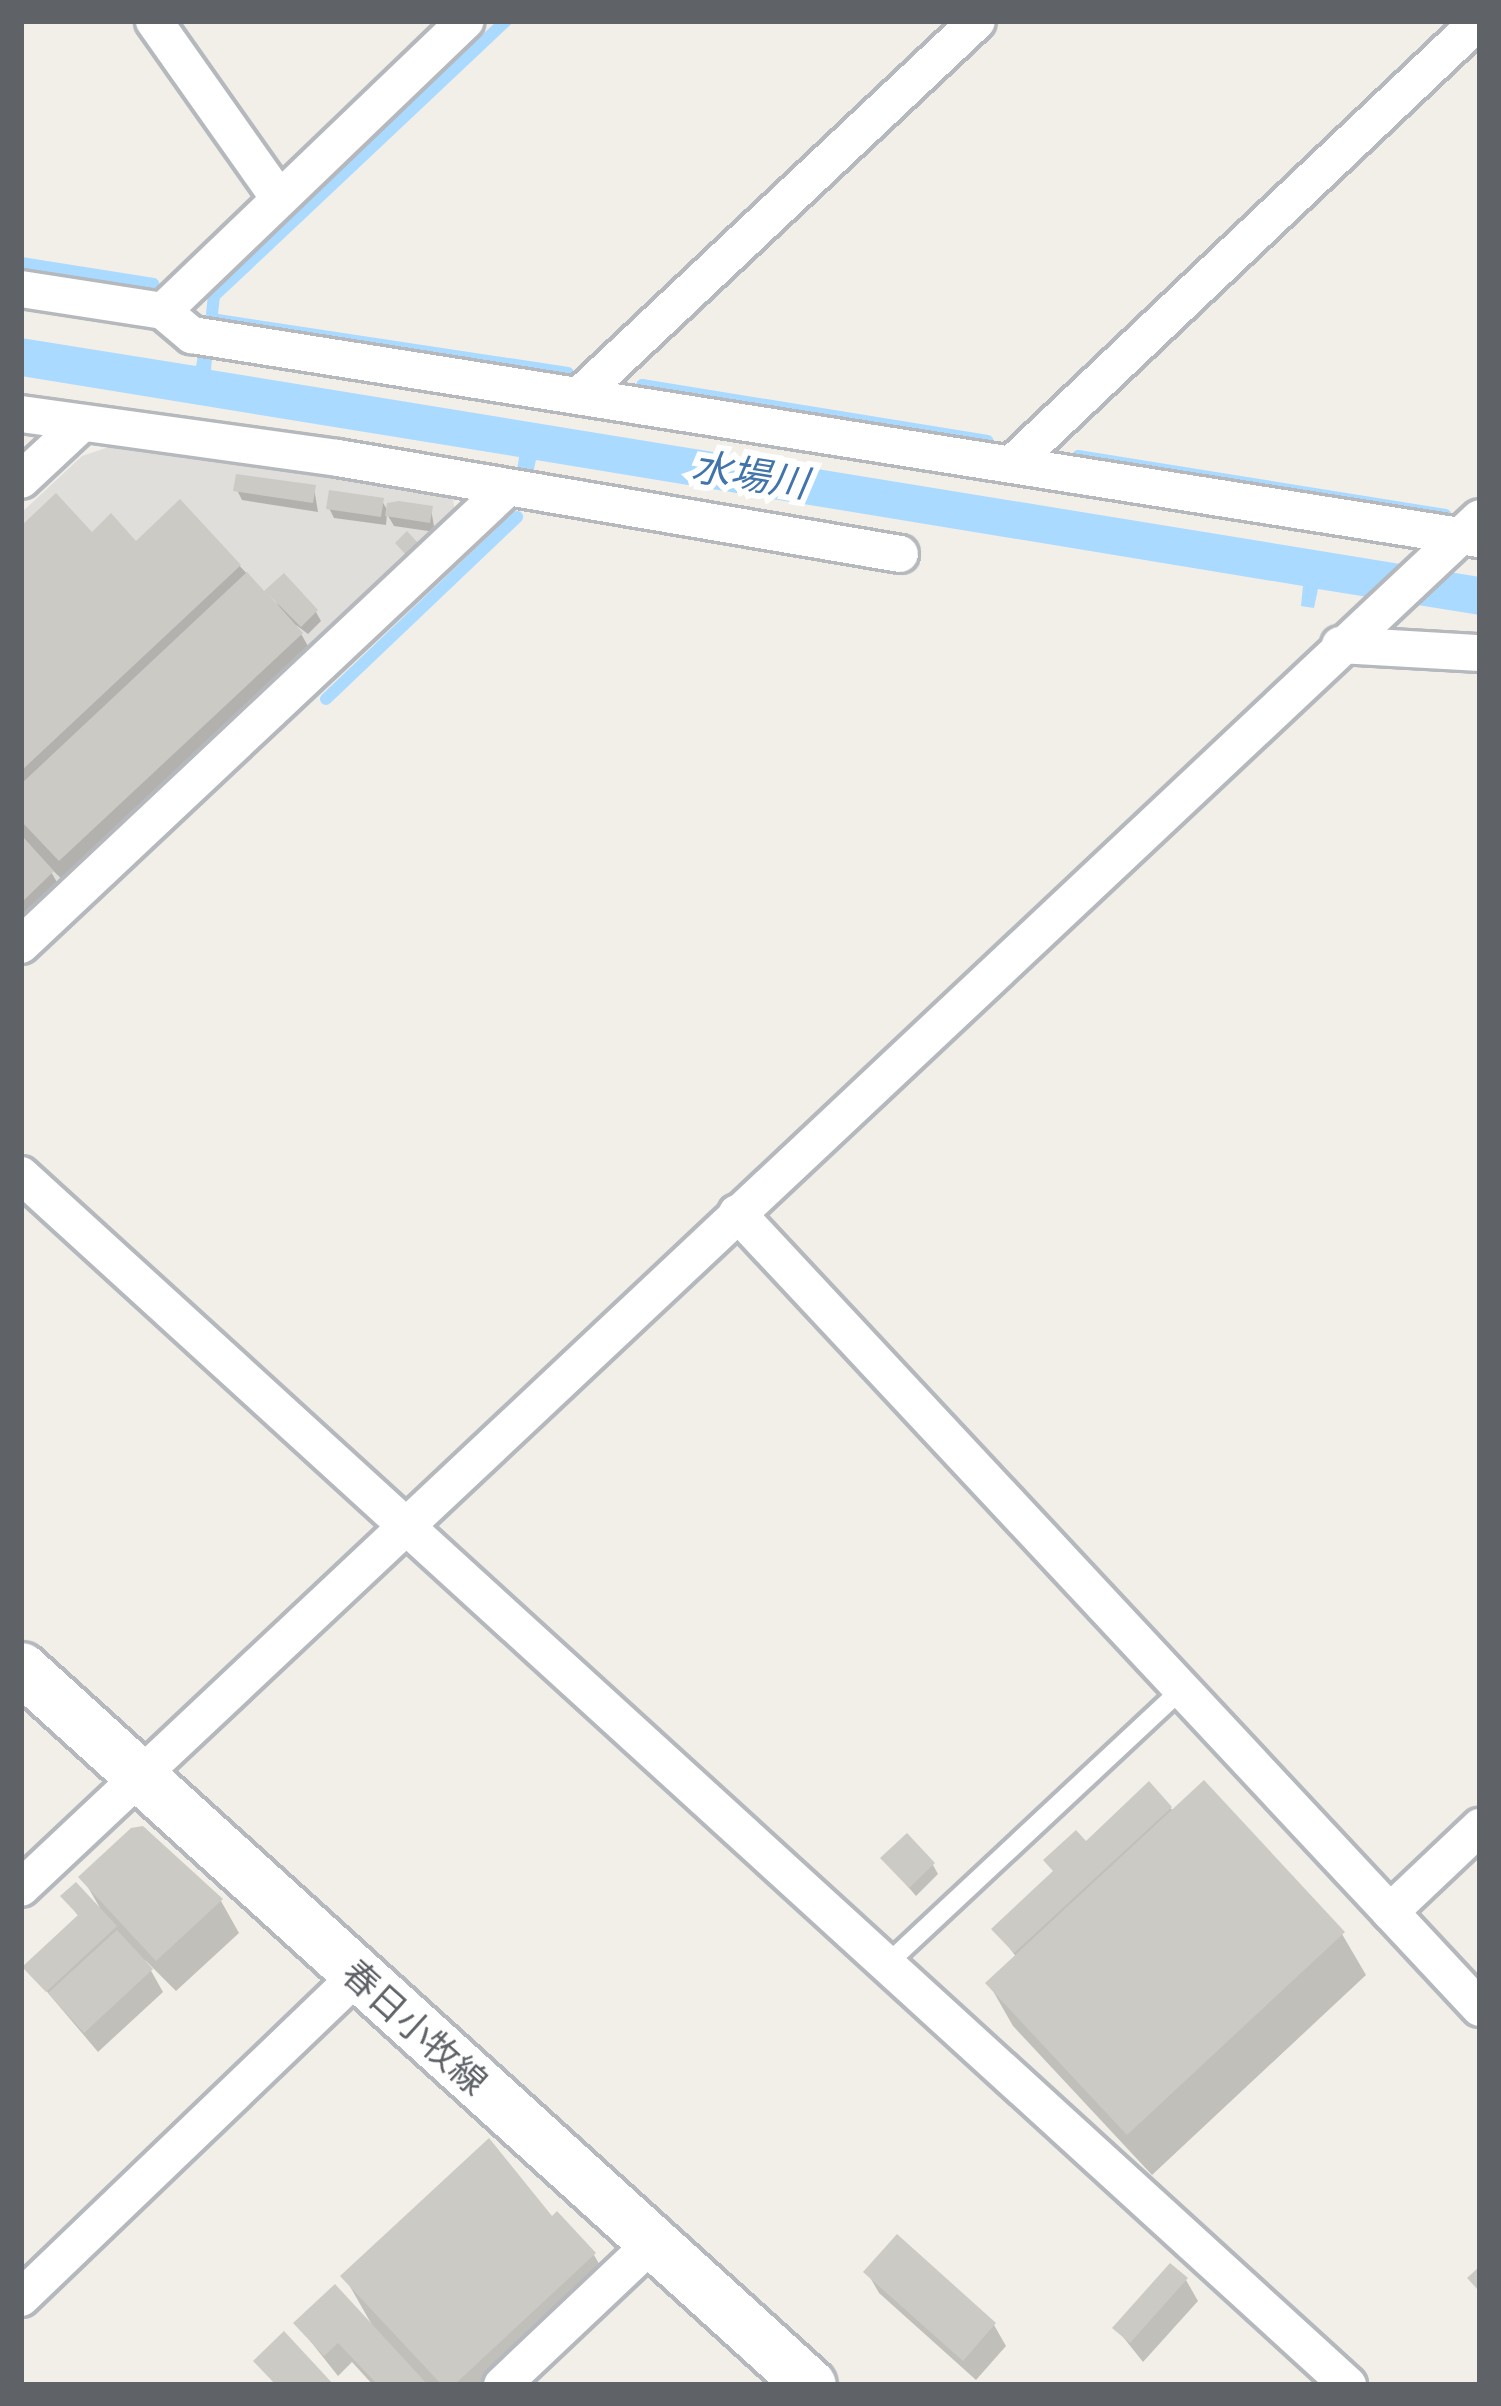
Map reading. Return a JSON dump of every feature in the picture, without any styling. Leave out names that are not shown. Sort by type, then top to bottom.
[{"type":"main road","name":"春日小牧線","points":[[21,1668],[810,2385]]},
{"type":"street","points":[[154,21],[279,198]]},
{"type":"street","points":[[163,311],[465,21]]},
{"type":"street","points":[[580,395],[977,21]]},
{"type":"street","points":[[1012,464],[1479,21]]},
{"type":"street","points":[[21,289],[163,311],[192,335],[1466,536]]},
{"type":"street","points":[[21,414],[338,458],[503,491],[900,554]]},
{"type":"street","points":[[21,481],[81,424]]},
{"type":"street","points":[[21,945],[503,491]]},
{"type":"street","points":[[21,1888],[1346,640],[1466,536]]},
{"type":"street","points":[[1346,640],[1480,653]]},
{"type":"street","points":[[21,1175],[1348,2385]]},
{"type":"street","points":[[737,1213],[1480,2008]]},
{"type":"street","points":[[1390,1912],[1480,1827]]},
{"type":"street","points":[[21,2298],[359,1974]]},
{"type":"street","points":[[502,2385],[653,2242]]},
{"type":"lane","points":[[887,1964],[1182,1689]]},
{"type":"shaded area","points":[[121,443],[453,496],[455,516],[21,917],[21,513],[82,456]]},
{"type":"water","name":"水場川","points":[[21,338],[196,366],[198,356],[212,358],[211,370],[1480,577],[1480,615],[1318,589],[1314,608],[1301,606],[1303,586],[536,460],[533,473],[517,471],[519,457],[21,376]]},
{"type":"building","points":[[236,474],[316,485],[313,503],[233,491]]},
{"type":"building","points":[[329,490],[384,498],[381,517],[326,509]]},
{"type":"building","points":[[56,493],[92,532],[111,513],[136,541],[180,499],[241,565],[21,771],[21,526]]},
{"type":"building","points":[[387,503],[433,506],[430,523],[385,516]]},
{"type":"building","points":[[407,531],[418,543],[406,555],[395,543]]},
{"type":"building","points":[[247,572],[264,591],[284,573],[318,610],[301,627],[268,594],[303,633],[59,861],[21,821],[21,784]]},
{"type":"building","points":[[21,835],[54,871],[21,903]]},
{"type":"building","points":[[1204,1780],[1345,1932],[1127,2135],[985,1983]]},
{"type":"building","points":[[1149,1781],[1172,1807],[1014,1953],[991,1929],[1053,1871],[1043,1860],[1076,1830],[1086,1841]]},
{"type":"building","points":[[143,1826],[223,1899],[156,1961],[78,1877],[131,1828]]},
{"type":"building","points":[[907,1833],[935,1863],[909,1888],[880,1858]]},
{"type":"building","points":[[76,1882],[117,1926],[46,1992],[22,1967],[78,1915],[60,1896]]},
{"type":"building","points":[[117,1930],[153,1969],[84,2033],[48,1993]]},
{"type":"building","points":[[489,2138],[552,2216],[557,2211],[596,2253],[454,2385],[442,2385],[340,2276]]},
{"type":"building","points":[[897,2234],[996,2323],[963,2361],[863,2272]]},
{"type":"building","points":[[1170,2263],[1188,2278],[1130,2343],[1112,2328]]},
{"type":"building","points":[[1480,2266],[1480,2292],[1467,2278]]},
{"type":"building","points":[[335,2284],[428,2385],[378,2385],[338,2343],[324,2356],[293,2323]]},
{"type":"building","points":[[284,2331],[334,2385],[276,2385],[253,2361]]},
{"type":"waterway","points":[[212,314],[214,296],[506,21]]},
{"type":"waterway","points":[[21,263],[153,284]]},
{"type":"waterway","points":[[211,319],[568,373]]},
{"type":"waterway","points":[[642,385],[987,441]]},
{"type":"waterway","points":[[1078,456],[1445,515]]},
{"type":"waterway","points":[[326,699],[517,517]]}]
